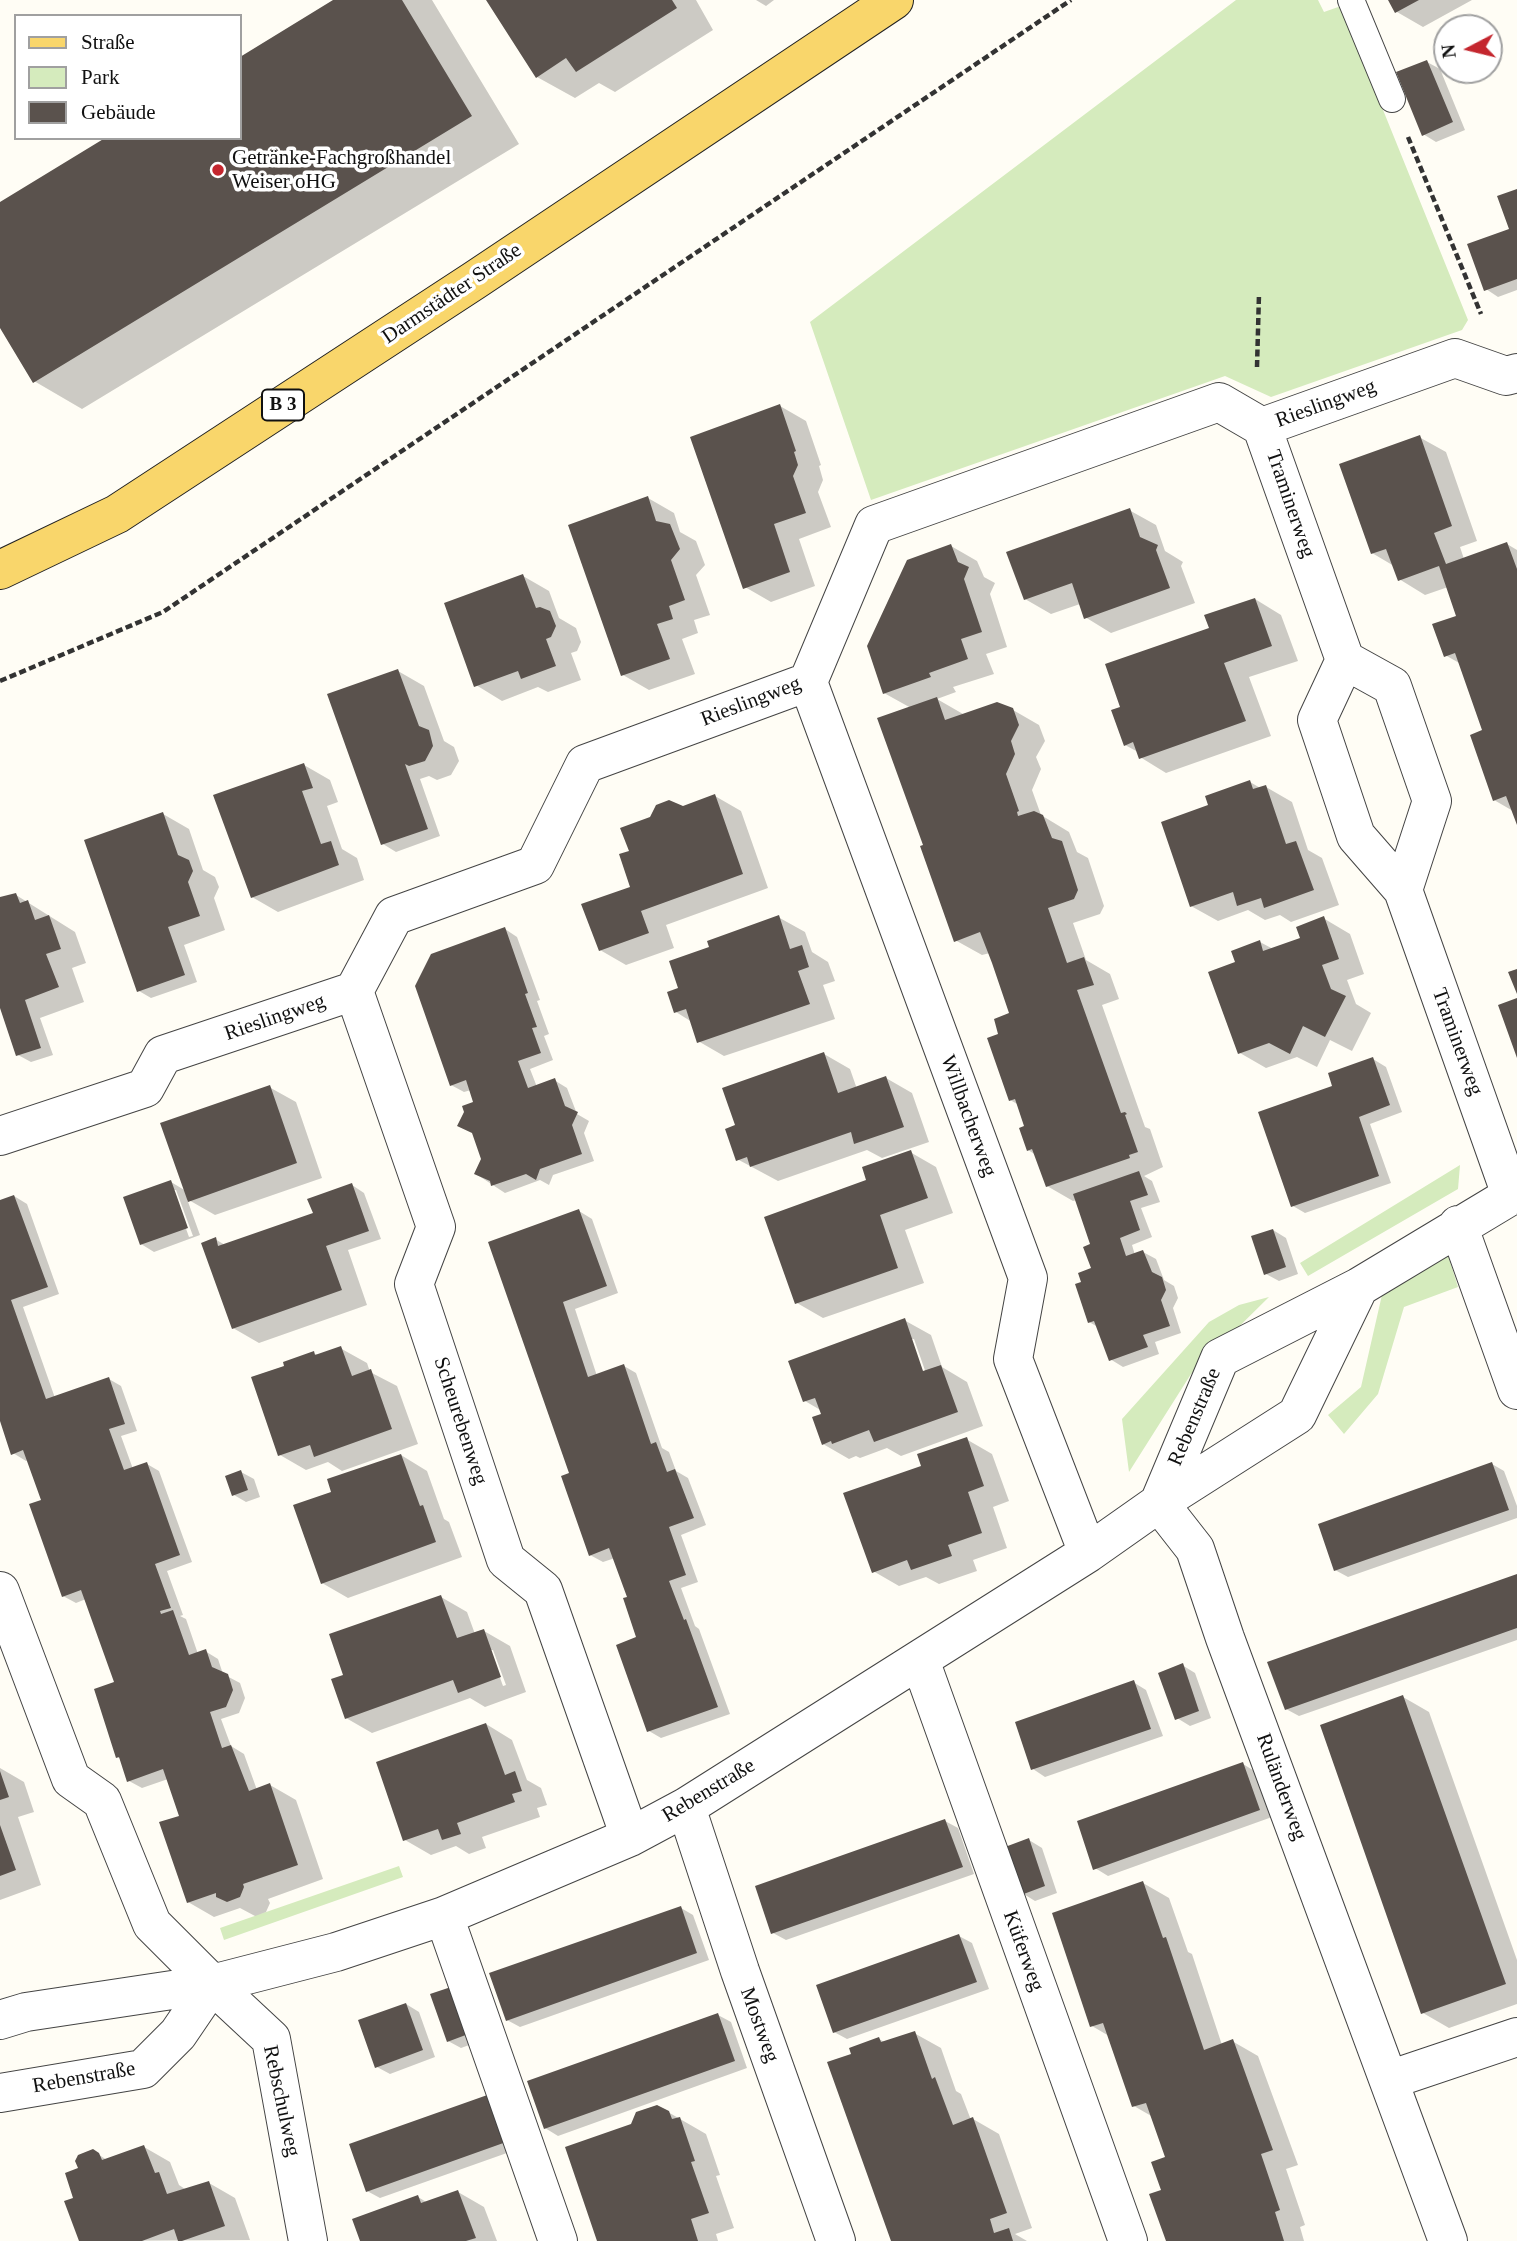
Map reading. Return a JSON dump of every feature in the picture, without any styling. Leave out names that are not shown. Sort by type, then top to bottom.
[{"type":"main road","name":"Darmstädter Straße","points":[[0,570],[117,514],[463,288],[894,0]]},
{"type":"street","name":"Rieslingweg","points":[[0,1136],[145,1088],[163,1055],[354,991],[394,916],[535,865],[585,764],[808,682],[874,525],[1219,402],[1262,426],[1455,358],[1512,374]]},
{"type":"street","name":"Traminerweg","points":[[1262,426],[1345,660],[1317,720],[1356,836],[1403,890],[1514,1194]]},
{"type":"street","points":[[1345,660],[1392,686],[1432,801],[1403,890]]},
{"type":"street","name":"Willbacherweg","points":[[808,682],[1028,1278],[1013,1359],[1088,1553]]},
{"type":"street","name":"Scheurebenweg","points":[[354,991],[436,1227],[414,1284],[506,1560],[543,1590],[630,1837]]},
{"type":"street","name":"Rebenstraße","points":[[1159,1503],[1220,1359],[1359,1287],[1514,1194]]},
{"type":"street","points":[[1458,1226],[1517,1390]]},
{"type":"street","name":"Rebenstraße","points":[[0,2020],[26,2012],[212,1984],[335,1952],[444,1916],[630,1837],[686,1807],[1088,1553],[1159,1503],[1297,1415],[1359,1287]]},
{"type":"street","name":"Ruländerweg","points":[[1159,1503],[1195,1549],[1225,1638],[1448,2241]]},
{"type":"street","name":"Rebschulweg","points":[[0,1591],[71,1779],[102,1801],[152,1924],[271,2039],[308,2241]]},
{"type":"street","name":"Küferweg","points":[[920,1660],[1128,2241]]},
{"type":"street","name":"Mostweg","points":[[686,1807],[740,1971],[836,2241]]},
{"type":"street","points":[[444,1916],[558,2241]]},
{"type":"street","name":"Rebenstraße","points":[[0,2093],[143,2069],[178,2034],[212,1984]]},
{"type":"street","points":[[1389,2080],[1517,2037]]},
{"type":"lane","points":[[1350,0],[1392,99]]},
{"type":"path","points":[[0,681],[163,612],[1071,0]]},
{"type":"path","points":[[1392,99],[1512,374]]},
{"type":"path","points":[[1259,294],[1256,390],[1262,426]]},
{"type":"green space","points":[[1236,0],[1318,0],[1324,12],[1341,6],[1468,320],[1462,330],[1271,397],[1225,376],[871,500],[810,322]]},
{"type":"green space","points":[[1460,1165],[1458,1189],[1308,1276],[1300,1263]]},
{"type":"green space","points":[[1448,1255],[1458,1287],[1404,1307],[1378,1394],[1344,1434],[1328,1415],[1361,1387],[1384,1286]]},
{"type":"green space","points":[[1269,1297],[1191,1374],[1129,1472],[1122,1419],[1209,1322],[1239,1305]]},
{"type":"green space","points":[[399,1866],[403,1877],[224,1940],[220,1928]]},
{"type":"building","name":"Getränke-Fachgroßhandel Weiser oHG","points":[[333,0],[402,0],[472,116],[33,383],[0,328],[0,202],[102,140],[242,140],[242,56]]},
{"type":"building","points":[[486,0],[672,0],[677,8],[576,72],[566,58],[536,78]]},
{"type":"building","points":[[1388,0],[1419,0],[1395,13]]},
{"type":"building","points":[[1427,60],[1433,74],[1433,84],[1437,84],[1453,122],[1422,136],[1396,72]]},
{"type":"building","points":[[1517,189],[1517,279],[1484,291],[1467,244],[1509,229],[1497,196]]},
{"type":"building","points":[[780,404],[796,451],[794,452],[798,465],[793,476],[806,513],[774,524],[790,572],[743,589],[690,437]]},
{"type":"building","points":[[1420,435],[1452,526],[1434,533],[1446,564],[1507,542],[1517,569],[1517,825],[1506,796],[1493,801],[1470,735],[1482,730],[1455,653],[1444,657],[1432,624],[1456,616],[1439,566],[1398,581],[1386,549],[1371,554],[1339,464]]},
{"type":"building","points":[[648,496],[656,521],[670,524],[680,549],[671,560],[685,600],[669,606],[673,619],[657,624],[670,659],[621,676],[568,525]]},
{"type":"building","points":[[1130,508],[1140,537],[1158,545],[1156,550],[1170,588],[1084,619],[1072,583],[1024,600],[1006,552]]},
{"type":"building","points":[[951,544],[958,562],[969,567],[964,579],[982,632],[961,639],[968,659],[929,673],[931,677],[883,694],[867,646],[907,560]]},
{"type":"building","points":[[523,574],[536,608],[550,611],[556,626],[551,637],[546,639],[556,666],[521,679],[518,671],[474,687],[444,603]]},
{"type":"building","points":[[1255,598],[1272,646],[1224,663],[1246,721],[1139,759],[1133,742],[1124,746],[1111,710],[1120,707],[1105,664],[1209,628],[1204,615]]},
{"type":"building","points":[[398,669],[419,726],[429,730],[433,746],[425,761],[409,766],[405,764],[428,829],[381,845],[327,694]]},
{"type":"building","points":[[937,697],[945,720],[997,702],[1013,708],[1019,725],[1011,741],[1015,754],[1006,774],[1019,811],[1018,816],[1034,811],[1043,815],[1052,838],[1062,841],[1078,890],[1074,899],[1048,908],[1067,963],[1084,957],[1094,985],[1077,990],[1121,1113],[1127,1114],[1125,1115],[1138,1152],[1129,1155],[1130,1158],[1046,1187],[1032,1149],[1027,1151],[1019,1128],[1024,1126],[1015,1099],[1009,1101],[987,1038],[998,1034],[994,1019],[1009,1013],[992,963],[980,932],[954,942],[920,846],[923,845],[877,718]]},
{"type":"building","points":[[304,763],[313,788],[302,791],[321,844],[331,841],[339,865],[251,898],[213,795]]},
{"type":"building","points":[[1250,780],[1253,789],[1266,785],[1286,844],[1296,841],[1314,890],[1264,908],[1261,898],[1237,906],[1233,892],[1190,907],[1161,822],[1208,805],[1205,796]]},
{"type":"building","points":[[715,794],[743,874],[641,911],[649,933],[599,951],[581,904],[630,887],[619,854],[629,851],[620,828],[650,817],[656,805],[669,800],[683,806]]},
{"type":"building","points":[[163,812],[178,855],[189,860],[193,871],[188,882],[200,916],[168,927],[185,975],[137,992],[84,840]]},
{"type":"building","points":[[16,893],[20,903],[28,900],[35,920],[49,915],[61,949],[46,954],[59,987],[25,1000],[41,1048],[16,1056],[0,1008],[0,897]]},
{"type":"building","points":[[779,915],[790,949],[802,945],[809,967],[798,971],[810,1004],[697,1043],[686,1009],[674,1013],[667,992],[678,988],[669,961],[709,947],[707,941]]},
{"type":"building","points":[[1324,916],[1339,959],[1322,965],[1331,989],[1346,996],[1325,1037],[1303,1026],[1290,1054],[1269,1043],[1238,1054],[1208,972],[1235,962],[1231,951],[1260,940],[1263,951],[1300,938],[1296,927]]},
{"type":"building","points":[[505,927],[528,993],[525,994],[537,1027],[532,1028],[541,1053],[518,1061],[528,1088],[555,1078],[565,1106],[578,1112],[572,1125],[582,1154],[540,1169],[536,1180],[526,1174],[491,1186],[490,1181],[474,1174],[481,1159],[472,1133],[457,1126],[464,1112],[462,1106],[473,1102],[466,1080],[450,1086],[415,986],[431,954]]},
{"type":"building","points":[[1517,969],[1517,994],[1508,972]]},
{"type":"building","points":[[1517,998],[1517,1058],[1498,1005]]},
{"type":"building","points":[[824,1052],[838,1093],[886,1076],[904,1127],[854,1144],[851,1132],[750,1167],[747,1157],[736,1161],[725,1129],[735,1125],[722,1088]]},
{"type":"building","points":[[1373,1057],[1390,1105],[1359,1117],[1379,1176],[1291,1207],[1258,1112],[1332,1086],[1328,1073]]},
{"type":"building","points":[[270,1085],[297,1163],[188,1202],[160,1123]]},
{"type":"building","points":[[911,1150],[928,1198],[880,1215],[898,1268],[795,1304],[764,1217],[866,1180],[862,1167]]},
{"type":"building","points":[[1139,1171],[1148,1195],[1130,1201],[1140,1230],[1120,1238],[1126,1256],[1143,1250],[1152,1272],[1162,1277],[1166,1290],[1161,1300],[1170,1326],[1143,1335],[1148,1347],[1109,1361],[1094,1321],[1088,1323],[1075,1284],[1081,1282],[1078,1273],[1091,1268],[1083,1247],[1090,1244],[1073,1194]]},
{"type":"building","points":[[171,1180],[188,1228],[140,1245],[123,1197]]},
{"type":"building","points":[[352,1183],[369,1231],[326,1246],[342,1290],[232,1329],[201,1243],[216,1237],[218,1246],[313,1213],[307,1199]]},
{"type":"building","points":[[14,1195],[48,1287],[11,1300],[46,1399],[109,1377],[125,1424],[109,1429],[124,1470],[147,1462],[180,1555],[155,1564],[171,1608],[160,1611],[161,1614],[173,1610],[189,1655],[206,1649],[212,1667],[228,1674],[233,1690],[226,1707],[210,1712],[222,1748],[231,1745],[249,1791],[270,1783],[298,1865],[243,1884],[240,1897],[227,1902],[216,1897],[216,1893],[187,1903],[159,1822],[179,1816],[163,1769],[127,1782],[119,1757],[116,1758],[94,1689],[114,1682],[81,1590],[62,1597],[29,1504],[41,1500],[23,1450],[11,1455],[0,1421],[0,1200]]},
{"type":"building","points":[[579,1209],[607,1286],[563,1302],[588,1377],[624,1364],[651,1444],[656,1442],[667,1472],[675,1469],[694,1518],[669,1527],[686,1575],[669,1581],[718,1707],[647,1732],[616,1645],[636,1637],[623,1598],[627,1597],[609,1548],[589,1556],[561,1476],[569,1473],[488,1242]]},
{"type":"building","points":[[1273,1229],[1286,1267],[1264,1275],[1251,1236]]},
{"type":"building","points":[[905,1318],[923,1371],[941,1365],[958,1412],[874,1442],[869,1430],[822,1445],[812,1417],[821,1414],[815,1398],[803,1402],[788,1361]]},
{"type":"building","points":[[341,1346],[352,1376],[371,1369],[392,1429],[314,1457],[310,1445],[278,1456],[251,1377],[284,1366],[283,1362],[314,1351],[315,1355]]},
{"type":"building","points":[[967,1437],[984,1486],[968,1492],[982,1533],[948,1545],[952,1556],[911,1570],[907,1560],[872,1573],[843,1493],[921,1466],[917,1454]]},
{"type":"building","points":[[401,1454],[436,1542],[321,1584],[293,1505],[331,1492],[327,1479]]},
{"type":"building","points":[[1492,1462],[1509,1510],[1334,1571],[1318,1524]]},
{"type":"building","points":[[241,1470],[248,1490],[232,1496],[225,1476]]},
{"type":"building","points":[[1517,1574],[1517,1628],[1285,1710],[1267,1662]]},
{"type":"building","points":[[441,1595],[457,1638],[484,1629],[501,1677],[458,1693],[453,1680],[345,1719],[331,1679],[343,1675],[329,1634]]},
{"type":"building","points":[[1183,1663],[1199,1711],[1175,1720],[1158,1673]]},
{"type":"building","points":[[1134,1680],[1151,1729],[1031,1770],[1015,1722]]},
{"type":"building","points":[[1403,1695],[1506,1984],[1421,2014],[1320,1725]]},
{"type":"building","points":[[486,1723],[505,1775],[515,1771],[522,1791],[512,1794],[515,1802],[457,1823],[461,1834],[442,1840],[438,1829],[403,1841],[376,1762]]},
{"type":"building","points":[[1243,1762],[1260,1810],[1093,1870],[1077,1821]]},
{"type":"building","points":[[0,1771],[9,1797],[0,1800]]},
{"type":"building","points":[[945,1819],[963,1867],[771,1934],[755,1886]]},
{"type":"building","points":[[0,1825],[16,1870],[0,1876]]},
{"type":"building","points":[[1029,1838],[1045,1886],[1021,1895],[1005,1847]]},
{"type":"building","points":[[1143,1881],[1163,1938],[1166,1937],[1204,2050],[1233,2039],[1273,2150],[1261,2154],[1280,2210],[1275,2212],[1284,2241],[1166,2241],[1149,2194],[1161,2190],[1151,2162],[1165,2157],[1146,2103],[1132,2107],[1103,2023],[1090,2027],[1052,1913]]},
{"type":"building","points":[[681,1906],[697,1953],[506,2021],[489,1973]]},
{"type":"building","points":[[959,1934],[977,1982],[833,2033],[816,1985]]},
{"type":"building","points":[[454,1986],[471,2033],[447,2042],[430,1994]]},
{"type":"building","points":[[406,2003],[423,2050],[375,2068],[358,2020]]},
{"type":"building","points":[[718,2013],[735,2061],[544,2129],[527,2081]]},
{"type":"building","points":[[915,2031],[932,2079],[935,2077],[953,2125],[973,2117],[1007,2213],[990,2219],[994,2233],[1009,2228],[1013,2241],[891,2241],[827,2062],[851,2054],[849,2048],[879,2037],[881,2042]]},
{"type":"building","points":[[493,2093],[509,2141],[366,2192],[349,2144]]},
{"type":"building","points":[[657,2105],[669,2111],[672,2119],[680,2117],[695,2161],[691,2162],[709,2213],[691,2219],[698,2241],[597,2241],[565,2147],[631,2124],[636,2112]]},
{"type":"building","points":[[144,2145],[155,2173],[159,2172],[167,2194],[209,2181],[225,2226],[182,2241],[178,2241],[174,2229],[142,2241],[79,2241],[64,2201],[73,2198],[65,2173],[78,2168],[75,2161],[78,2155],[93,2149],[99,2153],[102,2160]]},
{"type":"building","points":[[458,2190],[476,2238],[466,2241],[360,2241],[352,2219],[418,2195],[421,2203]]},
{"type":"place","name":"Getränke-Fachgroßhandel Weiser oHG","points":[[218,170]]}]
